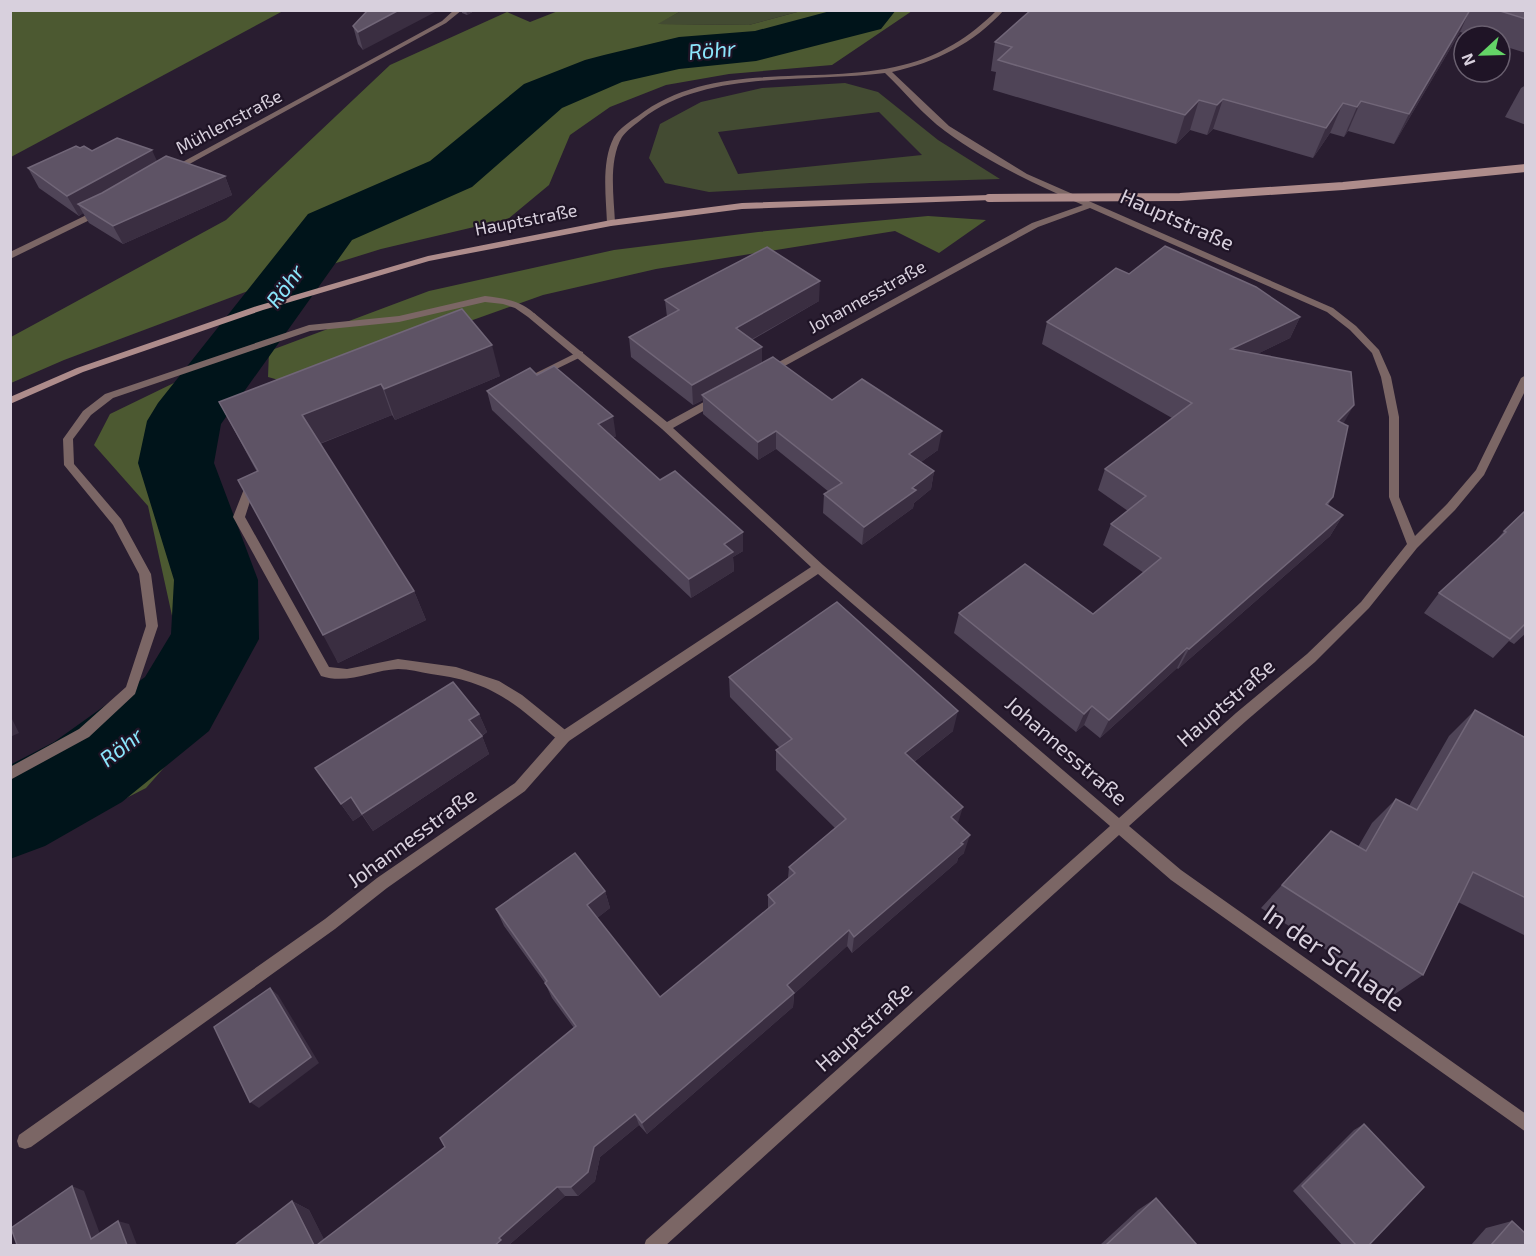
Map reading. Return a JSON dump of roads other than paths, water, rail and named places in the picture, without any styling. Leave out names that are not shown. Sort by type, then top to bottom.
[{"type":"main road","name":"Hauptstraße","points":[[10,401],[80,370],[260,308],[428,259],[611,223],[742,206],[989,198],[1180,196],[1343,186],[1526,168]]},
{"type":"street","name":"Mühlenstraße","points":[[166,173],[444,22],[459,10]]},
{"type":"street","points":[[611,223],[609,161],[620,136],[641,114],[660,102],[684,93],[731,84],[887,71],[953,50],[972,39],[1001,10]]},
{"type":"street","name":"Hauptstraße","points":[[652,1245],[1311,658],[1365,605],[1413,545],[1395,497],[1394,417],[1386,377],[1376,352],[1368,344],[1330,310],[1024,176],[946,128],[887,71]]},
{"type":"street","name":"Johannesstraße","points":[[758,377],[1035,225],[1090,205]]},
{"type":"street","points":[[10,256],[108,207]]},
{"type":"street","name":"Johannesstraße","points":[[10,774],[84,733],[131,690],[152,626],[145,574],[117,522],[69,465],[68,440],[87,413],[109,396],[309,328],[399,319],[485,299],[504,301],[518,306],[580,354],[666,427],[819,568],[1121,826]]},
{"type":"street","points":[[527,380],[580,354]]},
{"type":"street","points":[[1413,545],[1451,507],[1480,472],[1526,378]]},
{"type":"street","points":[[666,427],[727,394]]},
{"type":"street","points":[[249,489],[238,517],[325,672],[347,674],[398,664],[456,672],[495,684],[518,699],[564,737]]},
{"type":"street","name":"Johannesstraße","points":[[25,1141],[330,924],[382,883],[520,787],[564,737],[819,568]]},
{"type":"street","name":"In der Schlade","points":[[1121,826],[1176,875],[1526,1124]]},
{"type":"waterway","name":"Röhr","points":[[10,815],[88,772],[177,704],[215,639],[216,580],[176,463],[184,421],[330,227],[451,174],[543,96],[604,71],[679,53],[756,46],[863,18],[872,10]]}]
